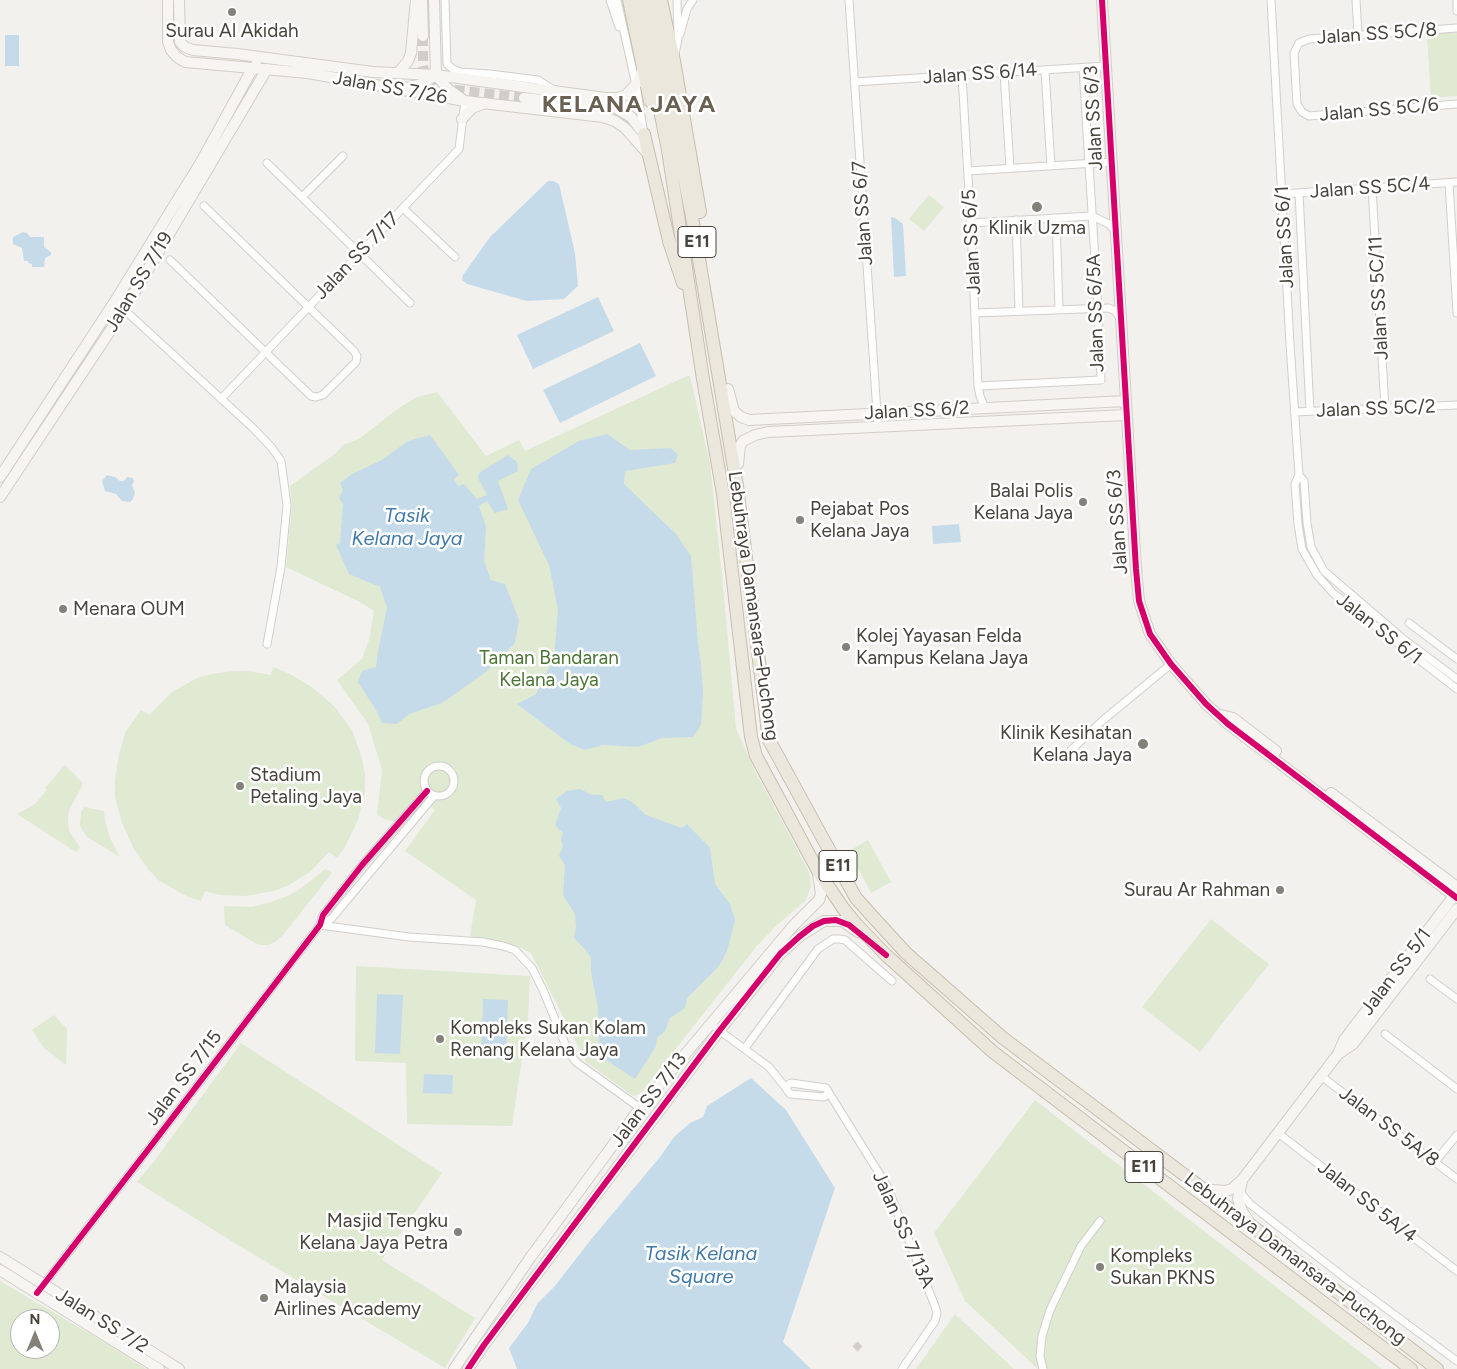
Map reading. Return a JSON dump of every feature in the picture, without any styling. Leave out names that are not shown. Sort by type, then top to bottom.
[{"type":"highway","points":[[629,0],[686,269]]},
{"type":"highway","name":"Lebuhraya Damansara–Puchong","points":[[638,0],[668,150],[723,494],[751,737],[756,756],[818,871],[843,908],[886,955],[993,1052],[1411,1369]]},
{"type":"highway","name":"Lebuhraya Damansara–Puchong","points":[[650,0],[692,217],[737,486],[769,740],[820,836],[856,898],[906,953],[1003,1038],[1252,1226],[1437,1369]]},
{"type":"highway","points":[[661,0],[674,61],[728,388],[738,464],[739,478],[737,486]]},
{"type":"highway","points":[[644,134],[669,241],[690,304],[695,326]]},
{"type":"street","name":"Jalan SS 7/26","points":[[168,0],[168,42],[171,50],[177,58],[195,64],[261,63],[436,75],[557,92],[618,98],[626,95],[636,85]]},
{"type":"street","name":"Jalan SS 7/26","points":[[179,0],[180,42],[193,50],[465,101],[609,119],[625,128],[649,154]]},
{"type":"street","points":[[398,73],[408,61],[411,53],[416,0]]},
{"type":"street","points":[[422,0],[423,36]]},
{"type":"street","points":[[434,0],[436,75],[448,88],[465,101]]},
{"type":"street","points":[[445,0],[447,64],[453,69],[460,72],[538,80],[557,92]]},
{"type":"street","points":[[610,0],[628,54]]},
{"type":"street","points":[[617,0],[636,85],[644,134]]},
{"type":"street","points":[[677,0],[678,39]]},
{"type":"street","points":[[674,61],[687,9],[693,0]]},
{"type":"street","name":"Jalan SS 6/7","points":[[849,0],[878,427]]},
{"type":"street","name":"Jalan SS 6/3","points":[[1102,0],[1126,415],[1139,601],[1150,634],[1170,664],[1206,704],[1221,715],[1233,718],[1363,822],[1456,893]]},
{"type":"street","name":"Jalan SS 6/1","points":[[1272,0],[1299,475],[1295,484],[1302,549],[1317,575],[1334,593],[1457,689]]},
{"type":"street","points":[[1356,0],[1358,35]]},
{"type":"street","points":[[1457,0],[1457,11]]},
{"type":"street","points":[[434,11],[446,11]]},
{"type":"street","name":"Jalan SS 5C/8","points":[[1302,112],[1297,104],[1295,78],[1294,53],[1299,43],[1309,39],[1457,28]]},
{"type":"street","name":"Jalan SS 7/19","points":[[0,477],[117,298],[261,63]]},
{"type":"street","name":"Jalan SS 7/19","points":[[0,497],[124,310],[261,63]]},
{"type":"street","name":"Jalan SS 6/14","points":[[854,82],[1106,66]]},
{"type":"street","name":"Jalan SS 6/5A","points":[[978,386],[1101,380],[1083,68]]},
{"type":"street","points":[[636,85],[643,70]]},
{"type":"street","points":[[1045,70],[1051,166]]},
{"type":"street","points":[[1004,73],[1010,168]]},
{"type":"street","points":[[398,89],[421,84],[436,75]]},
{"type":"street","name":"Jalan SS 6/5","points":[[962,75],[978,386],[985,408]]},
{"type":"street","points":[[446,97],[458,106],[462,119]]},
{"type":"street","points":[[524,98],[616,108],[631,117],[644,134]]},
{"type":"street","name":"Jalan SS 7/17","points":[[221,399],[459,149],[465,101]]},
{"type":"street","points":[[462,119],[472,108],[486,103]]},
{"type":"street","name":"Jalan SS 5C/6","points":[[1302,112],[1309,116],[1457,104]]},
{"type":"street","points":[[302,197],[343,156]]},
{"type":"street","points":[[968,171],[1112,162]]},
{"type":"street","points":[[267,163],[410,303]]},
{"type":"street","name":"Jalan SS 5C/4","points":[[1282,194],[1457,182]]},
{"type":"street","points":[[1449,183],[1457,313]]},
{"type":"street","name":"Jalan SS 5C/11","points":[[1372,188],[1385,408]]},
{"type":"street","points":[[1299,193],[1310,411]]},
{"type":"street","points":[[170,260],[311,396],[323,396],[356,362],[357,356],[354,351],[204,206]]},
{"type":"street","points":[[403,208],[455,257]]},
{"type":"street","points":[[971,223],[1092,216],[1110,224],[1116,232]]},
{"type":"street","points":[[1056,218],[1059,310]]},
{"type":"street","points":[[1016,220],[1019,311]]},
{"type":"street","points":[[975,313],[1109,308],[1115,311],[1121,320]]},
{"type":"street","points":[[129,314],[272,448],[280,461],[286,505],[281,567],[267,644]]},
{"type":"street","name":"Jalan SS 6/2","points":[[728,388],[734,411],[741,417],[749,420],[1126,401]]},
{"type":"street","name":"Jalan SS 5C/2","points":[[1294,412],[1457,406]]},
{"type":"street","name":"Jalan SS 6/2","points":[[738,464],[740,446],[743,441],[755,435],[768,432],[1126,415]]},
{"type":"street","name":"Jalan SS 6/1","points":[[1299,475],[1304,481],[1311,547],[1324,571],[1402,638],[1457,679]]},
{"type":"street","points":[[1410,623],[1457,659]]},
{"type":"street","points":[[1071,750],[1102,721],[1170,664]]},
{"type":"street","points":[[320,925],[331,919],[434,796],[447,794],[454,786],[454,776],[448,768],[438,766],[429,769],[424,777],[427,790],[434,796]]},
{"type":"street","name":"Jalan SS 7/15","points":[[37,1293],[320,925],[323,915],[362,865],[427,790]]},
{"type":"street","points":[[362,865],[370,871]]},
{"type":"street","name":"Jalan SS 7/13","points":[[454,1369],[530,1258],[640,1108],[793,926],[819,900],[821,894],[818,871]]},
{"type":"street","points":[[1443,911],[1446,898],[1437,878],[1457,878]]},
{"type":"street","name":"Jalan SS 5/1","points":[[1202,1188],[1225,1191],[1232,1189],[1242,1180],[1338,1054],[1344,1040],[1456,893]]},
{"type":"street","name":"Jalan SS 5/1","points":[[1338,1054],[1353,1044],[1457,909]]},
{"type":"street","name":"Jalan SS 7/13","points":[[468,1369],[720,1030],[780,954],[800,936],[819,923],[830,920],[842,921],[886,955]]},
{"type":"street","points":[[320,925],[409,937],[483,942],[515,950],[532,968],[568,1051],[576,1062],[640,1108]]},
{"type":"street","points":[[745,1048],[811,956],[818,949],[833,940],[840,938],[845,940],[892,981]]},
{"type":"street","points":[[1430,979],[1457,1000]]},
{"type":"street","name":"Jalan SS 7/13A","points":[[709,1025],[720,1030],[768,1067],[790,1094],[824,1097],[830,1093],[887,1186],[936,1306],[937,1313],[935,1321],[902,1369]]},
{"type":"street","points":[[1385,1034],[1457,1089]]},
{"type":"street","name":"Jalan SS 5A/8","points":[[1321,1076],[1457,1179]]},
{"type":"street","name":"Jalan SS 5A/4","points":[[1278,1133],[1457,1271]]},
{"type":"street","points":[[1435,1162],[1457,1135]]},
{"type":"street","points":[[1242,1180],[1238,1198],[1242,1211],[1252,1226]]},
{"type":"street","points":[[1242,1180],[1241,1193],[1250,1204],[1345,1278],[1457,1361]]},
{"type":"street","points":[[1043,1369],[1040,1356],[1042,1336],[1050,1310],[1081,1246],[1100,1221]]},
{"type":"street","name":"Jalan SS 7/2","points":[[0,1257],[179,1369]]},
{"type":"street","name":"Jalan SS 7/2","points":[[0,1270],[159,1369]]},
{"type":"green space","points":[[1457,32],[1457,96],[1431,98],[1427,34]]},
{"type":"green space","points":[[929,195],[944,207],[924,231],[909,219]]},
{"type":"green space","name":"Taman Bandaran Kelana Jaya","points":[[690,376],[710,464],[736,728],[755,771],[809,872],[811,886],[806,900],[776,926],[756,947],[641,1093],[633,1096],[586,1062],[531,953],[518,947],[470,936],[476,900],[405,851],[435,810],[418,797],[403,818],[395,822],[377,815],[382,770],[368,724],[337,680],[362,659],[369,640],[374,611],[362,603],[286,567],[292,506],[290,486],[335,454],[343,445],[359,439],[400,407],[417,397],[437,392],[486,456],[519,440],[525,451]]},
{"type":"green space","name":"Stadium Petaling Jaya","points":[[273,667],[288,673],[312,687],[335,707],[352,730],[362,758],[365,775],[365,792],[358,820],[345,847],[337,858],[329,852],[310,872],[289,885],[274,891],[245,896],[220,895],[205,891],[201,901],[188,897],[158,880],[149,870],[134,849],[122,823],[115,797],[115,780],[119,754],[126,731],[141,710],[149,715],[172,692],[197,678],[234,671],[271,675]]},
{"type":"green space","points":[[65,765],[82,782],[82,786],[69,810],[68,818],[69,831],[80,847],[76,852],[17,814],[35,804],[47,790],[45,788]]},
{"type":"green space","points":[[84,807],[104,811],[110,838],[120,857],[87,837],[80,826],[81,812]]},
{"type":"green space","points":[[868,840],[891,882],[871,893],[849,851]]},
{"type":"green space","points":[[325,869],[332,873],[283,935],[275,942],[268,945],[255,943],[225,925],[224,906],[252,907],[271,902],[290,895]]},
{"type":"green space","points":[[1211,919],[1269,964],[1200,1052],[1142,1007]]},
{"type":"green space","name":"Kompleks Sukan Kolam Renang Kelana Jaya","points":[[356,966],[530,976],[528,1018],[512,1126],[407,1124],[406,1063],[355,1061]]},
{"type":"green space","points":[[54,1015],[67,1029],[66,1065],[44,1048],[32,1030]]},
{"type":"green space","points":[[241,1043],[442,1173],[382,1260],[475,1318],[445,1368],[236,1244],[137,1182]]},
{"type":"green space","name":"Kompleks Sukan PKNS","points":[[1035,1100],[1382,1369],[1038,1369],[965,1301],[934,1233]]},
{"type":"green space","points":[[0,1281],[48,1309],[10,1309],[10,1359],[60,1359],[60,1316],[146,1369],[0,1369]]},
{"type":"green space","points":[[955,1314],[1014,1369],[916,1369]]},
{"type":"water","points":[[5,35],[19,35],[19,66],[5,66]]},
{"type":"water","points":[[548,181],[559,184],[575,253],[578,286],[564,299],[527,301],[467,284],[462,280],[463,275],[490,237]]},
{"type":"water","points":[[891,217],[903,224],[906,276],[894,277]]},
{"type":"water","points":[[23,232],[27,233],[30,237],[44,237],[44,247],[51,252],[51,255],[45,258],[44,267],[32,267],[32,264],[28,263],[28,261],[24,261],[22,248],[13,244],[13,237]]},
{"type":"water","points":[[598,297],[614,331],[533,369],[517,335]]},
{"type":"water","points":[[640,343],[656,376],[560,423],[543,390]]},
{"type":"water","name":"Tasik Kelana Jaya","points":[[607,434],[630,450],[671,448],[678,455],[675,463],[625,471],[624,484],[676,534],[691,556],[703,693],[701,725],[693,737],[662,738],[638,747],[603,745],[585,750],[570,744],[517,704],[536,694],[554,658],[558,610],[549,565],[518,500],[531,469],[579,441]]},
{"type":"water","name":"Tasik Kelana Jaya","points":[[430,435],[459,475],[454,479],[458,486],[464,484],[477,499],[487,495],[478,478],[479,473],[508,455],[517,462],[518,471],[498,481],[508,509],[495,513],[487,501],[479,506],[486,527],[484,561],[491,580],[505,584],[519,620],[515,643],[486,672],[442,703],[409,714],[397,724],[382,723],[358,682],[362,671],[376,667],[387,608],[380,587],[349,574],[336,545],[340,543],[343,504],[339,498],[343,490],[340,483],[352,474],[382,460],[408,441]]},
{"type":"water","points":[[107,475],[115,477],[120,481],[124,481],[127,477],[133,478],[132,486],[135,492],[130,502],[122,501],[116,494],[105,491],[102,481]]},
{"type":"water","points":[[959,524],[961,542],[933,544],[932,526]]},
{"type":"water","points":[[580,789],[592,795],[602,795],[606,802],[623,798],[631,801],[646,815],[682,828],[687,824],[710,848],[715,884],[730,904],[735,920],[727,951],[719,966],[687,998],[685,1008],[670,1018],[665,1031],[657,1038],[656,1046],[635,1079],[606,1060],[599,1045],[598,1008],[591,972],[591,958],[574,938],[576,927],[575,914],[563,895],[565,865],[559,856],[563,846],[561,839],[563,833],[555,825],[561,808],[556,799],[567,791]]},
{"type":"water","points":[[377,994],[403,995],[400,1054],[375,1053]]},
{"type":"water","points":[[483,999],[508,1000],[506,1059],[481,1058]]},
{"type":"water","points":[[424,1074],[453,1075],[452,1094],[423,1093]]},
{"type":"water","name":"Tasik Kelana Square","points":[[751,1078],[786,1110],[835,1188],[783,1342],[811,1369],[517,1369],[509,1348],[528,1323],[537,1304],[554,1287],[660,1157],[674,1137],[690,1123],[703,1117],[707,1106]]},
{"type":"tunnel","points":[[423,36],[423,66],[428,82],[440,88],[524,98]]},
{"type":"tunnel","points":[[855,1344],[861,1350]]},
{"type":"cycle path","points":[[1102,0],[1136,569],[1139,601],[1150,634],[1171,664],[1206,704],[1228,724],[1457,898]]},
{"type":"cycle path","points":[[37,1293],[320,925],[323,915],[362,865],[427,791]]},
{"type":"cycle path","points":[[468,1369],[720,1030],[780,954],[813,926],[824,921],[836,920],[849,925],[886,955]]},
{"type":"place","name":"Surau Al Akidah","points":[[232,12]]},
{"type":"place","name":"Klinik Uzma","points":[[1037,207]]},
{"type":"place","name":"Balai Polis Kelana Jaya","points":[[1083,502]]},
{"type":"place","name":"Pejabat Pos Kelana Jaya","points":[[800,520]]},
{"type":"place","name":"Menara OUM","points":[[63,609]]},
{"type":"place","name":"Kolej Yayasan Felda Kampus Kelana Jaya","points":[[846,647]]},
{"type":"place","name":"Klinik Kesihatan Kelana Jaya","points":[[1143,744]]},
{"type":"place","name":"Stadium Petaling Jaya","points":[[240,786]]},
{"type":"place","name":"Surau Ar Rahman","points":[[1280,890]]},
{"type":"place","name":"Kompleks Sukan Kolam Renang Kelana Jaya","points":[[440,1039]]},
{"type":"place","name":"Masjid Tengku Kelana Jaya Petra","points":[[458,1232]]},
{"type":"place","name":"Kompleks Sukan PKNS","points":[[1100,1267]]},
{"type":"place","name":"Malaysia Airlines Academy","points":[[264,1298]]},
{"type":"district","name":"KELANA JAYA","points":[[629,105]]}]
